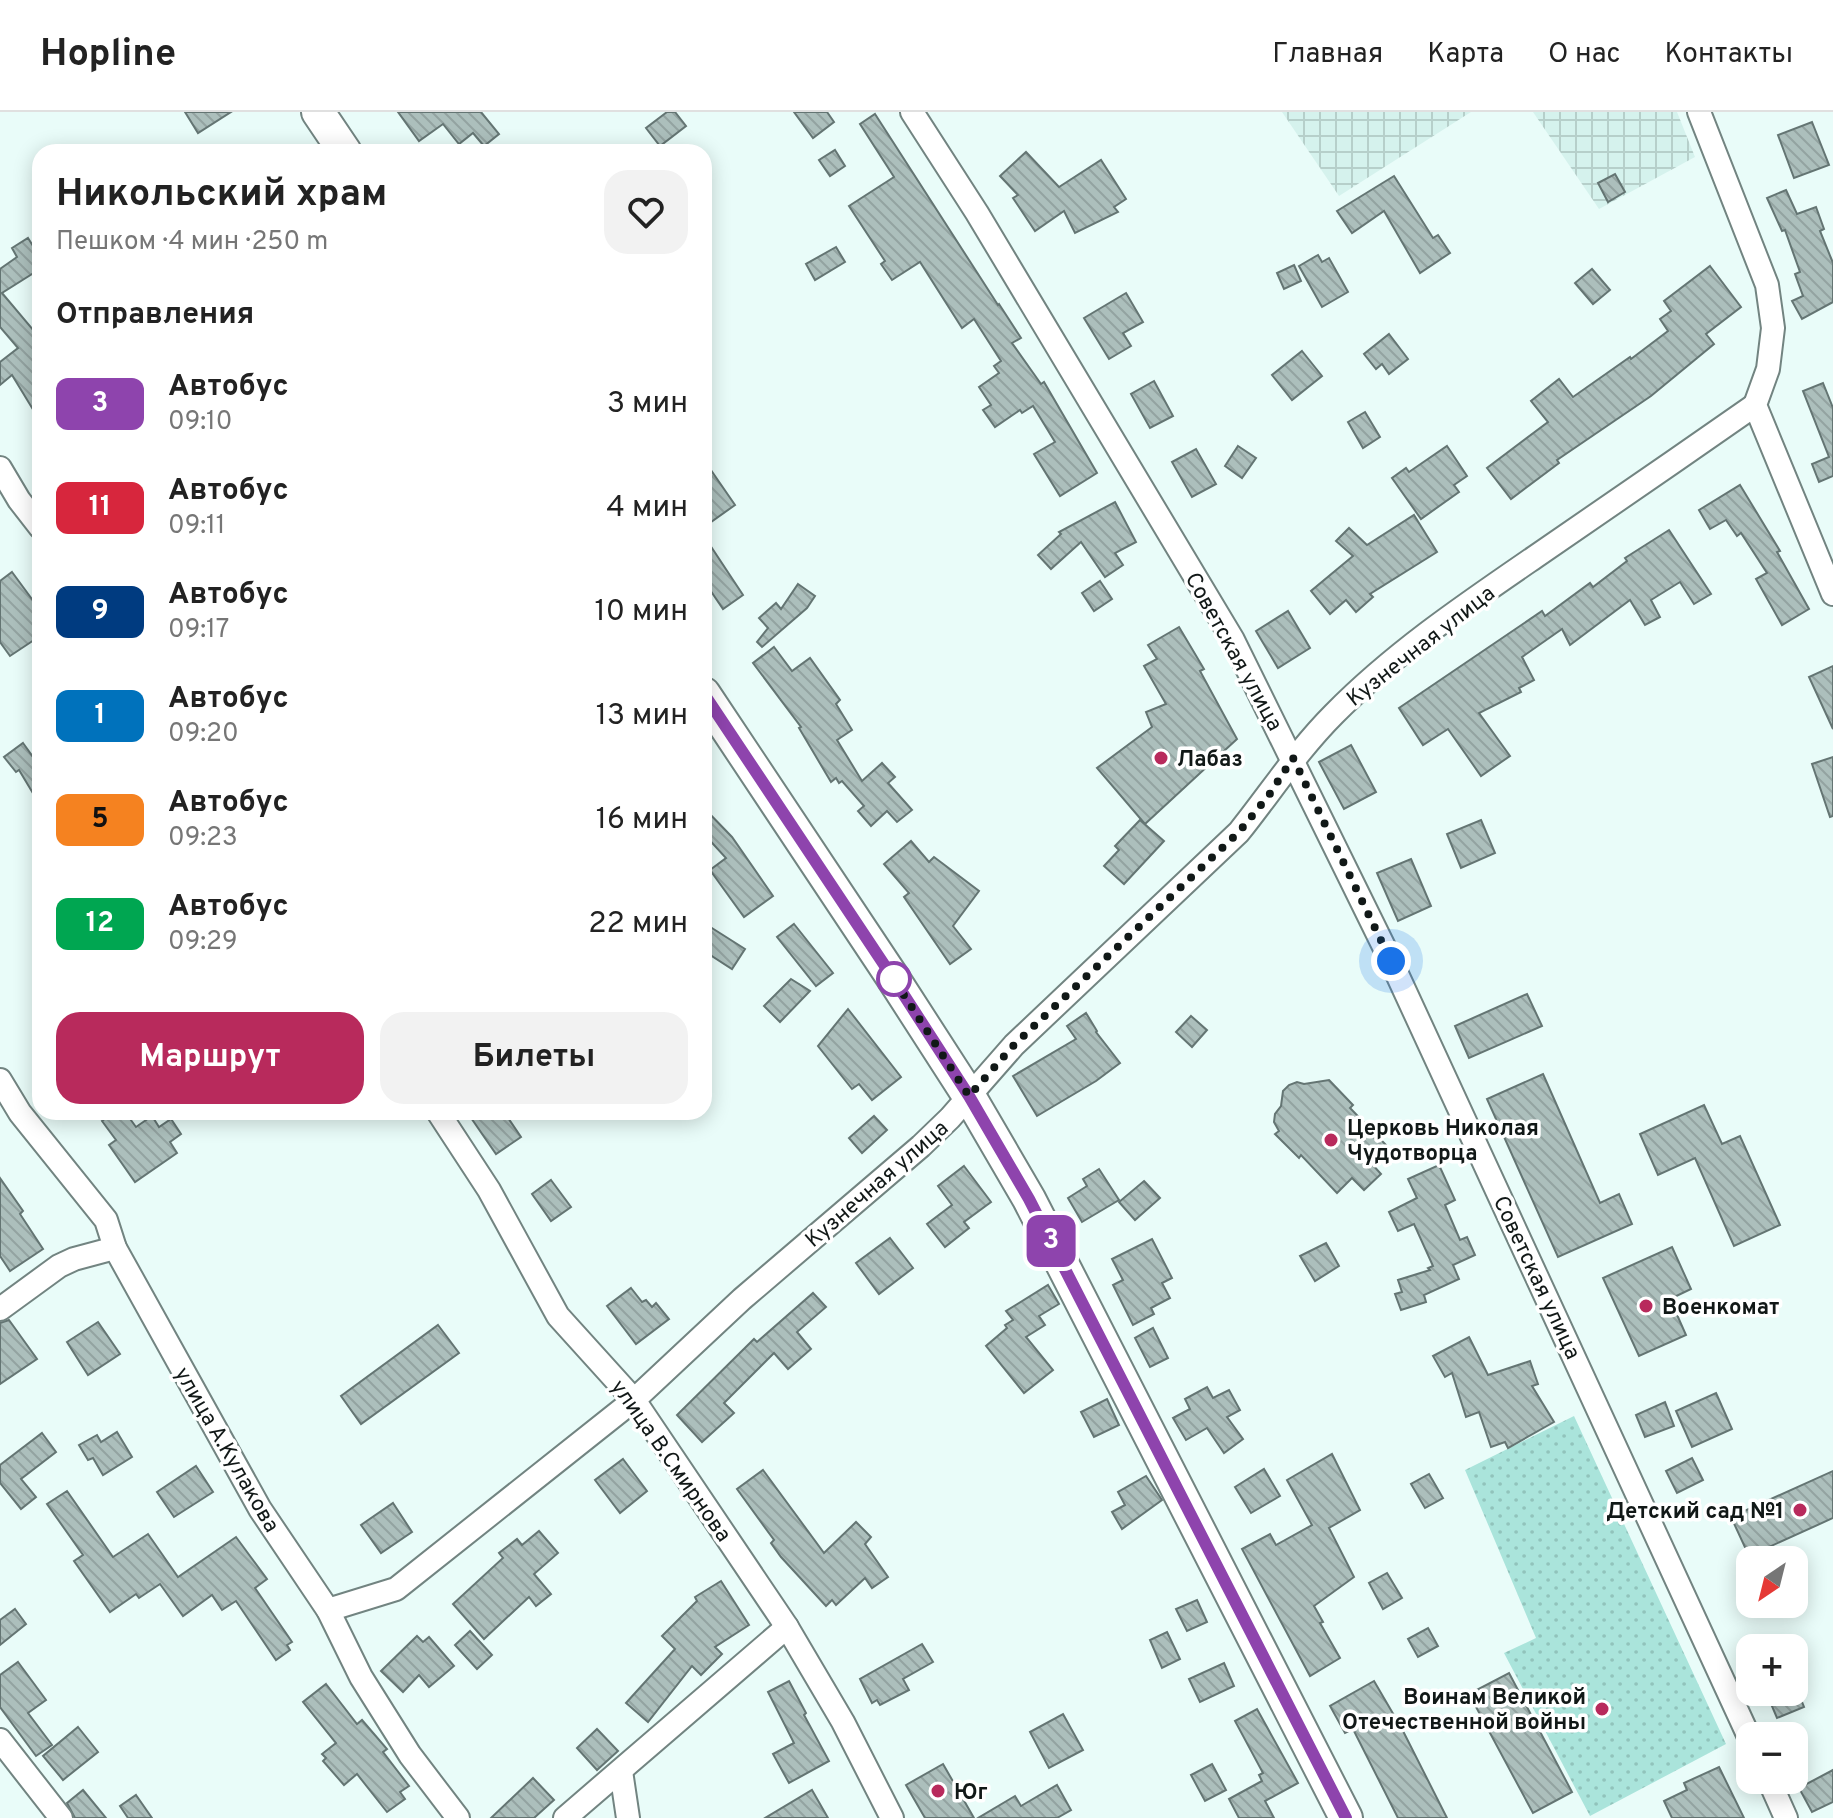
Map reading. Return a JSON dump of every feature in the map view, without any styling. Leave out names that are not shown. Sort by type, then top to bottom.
[{"type":"main road","points":[[318,112],[340,144]]},
{"type":"main road","points":[[712,706],[883,961],[969,1096],[1029,1199],[1346,1818]]},
{"type":"street","name":"Советская улица","points":[[912,112],[977,213],[1233,640],[1391,961],[1742,1722]]},
{"type":"street","points":[[1699,112],[1767,285],[1773,328],[1768,369],[1755,405],[1833,594]]},
{"type":"street","name":"Кузнечная улица","points":[[328,1610],[396,1589],[634,1400],[742,1299],[921,1146],[1014,1045],[1239,832],[1269,795],[1293,758],[1393,660],[1446,619],[1755,405]]},
{"type":"street","points":[[0,468],[32,517]]},
{"type":"street","name":"улица А.Кулакова","points":[[0,1080],[20,1113],[106,1220],[115,1248],[260,1509],[328,1610],[361,1677],[410,1755],[458,1818]]},
{"type":"street","name":"улица В.Смирнова","points":[[443,1120],[489,1190],[558,1316],[634,1400],[787,1627],[843,1722],[892,1818]]},
{"type":"street","points":[[0,1309],[59,1266],[115,1248]]},
{"type":"street","points":[[565,1818],[787,1627]]},
{"type":"street","points":[[0,1740],[61,1818]]},
{"type":"street","points":[[621,1771],[628,1818]]},
{"type":"street","points":[[1775,1794],[1786,1818]]},
{"type":"shaded area","points":[[1282,112],[1471,112],[1339,196]]},
{"type":"shaded area","points":[[1533,112],[1677,112],[1695,157],[1599,209]]},
{"type":"green space","points":[[1574,1416],[1726,1744],[1590,1816],[1504,1653],[1536,1638],[1465,1470]]},
{"type":"building","points":[[185,112],[231,112],[198,133]]},
{"type":"building","points":[[398,112],[481,112],[499,134],[482,144],[473,133],[459,144],[443,124],[419,141]]},
{"type":"building","points":[[667,112],[675,112],[686,126],[663,144],[658,144],[646,128]]},
{"type":"building","points":[[794,112],[827,112],[834,122],[813,138]]},
{"type":"building","points":[[875,114],[1021,338],[1012,343],[1041,384],[1044,382],[1097,473],[1060,496],[1034,454],[1055,442],[1033,406],[1022,413],[1020,410],[995,427],[983,410],[991,405],[979,387],[999,373],[994,366],[1001,361],[974,319],[962,328],[920,262],[892,280],[881,264],[885,261],[849,206],[894,177],[860,124]]},
{"type":"building","points":[[1812,122],[1829,165],[1794,178],[1778,135]]},
{"type":"building","points":[[835,150],[845,166],[830,176],[819,160]]},
{"type":"building","points":[[1026,152],[1059,187],[1101,160],[1126,199],[1114,207],[1118,212],[1075,233],[1064,211],[1035,231],[1013,198],[1018,195],[1000,176]]},
{"type":"building","points":[[1615,174],[1625,192],[1608,202],[1598,183]]},
{"type":"building","points":[[1394,176],[1433,238],[1438,235],[1450,253],[1420,273],[1384,211],[1352,233],[1337,211]]},
{"type":"building","points":[[1786,190],[1797,214],[1816,207],[1824,229],[1820,231],[1833,263],[1833,302],[1802,319],[1792,301],[1803,296],[1795,274],[1800,272],[1785,230],[1782,231],[1767,198]]},
{"type":"building","points":[[28,238],[32,244],[32,274],[2,293],[32,329],[32,408],[12,375],[0,385],[0,362],[18,348],[0,327],[0,269],[17,257],[12,248]]},
{"type":"building","points":[[836,247],[845,262],[815,280],[806,264]]},
{"type":"building","points":[[1318,255],[1322,262],[1329,258],[1348,292],[1322,307],[1299,266]]},
{"type":"building","points":[[1294,265],[1301,281],[1284,289],[1277,273]]},
{"type":"building","points":[[1710,266],[1741,307],[1706,334],[1714,344],[1651,396],[1557,460],[1559,463],[1511,499],[1487,468],[1548,422],[1531,401],[1559,379],[1573,397],[1631,359],[1668,331],[1660,319],[1671,311],[1664,301]]},
{"type":"building","points":[[1592,269],[1610,290],[1593,304],[1575,283]]},
{"type":"building","points":[[1126,293],[1143,322],[1123,333],[1131,346],[1109,359],[1084,318]]},
{"type":"building","points":[[1389,334],[1408,359],[1389,374],[1382,364],[1376,369],[1364,354]]},
{"type":"building","points":[[1302,351],[1322,376],[1292,400],[1272,375]]},
{"type":"building","points":[[1154,381],[1173,416],[1150,428],[1131,394]]},
{"type":"building","points":[[1823,383],[1833,408],[1833,476],[1819,482],[1812,464],[1829,457],[1803,391]]},
{"type":"building","points":[[1365,412],[1380,437],[1363,448],[1348,422]]},
{"type":"building","points":[[1238,446],[1256,458],[1242,478],[1225,466]]},
{"type":"building","points":[[1447,446],[1467,476],[1454,485],[1459,492],[1421,519],[1392,478],[1406,468],[1409,472]]},
{"type":"building","points":[[1196,449],[1216,484],[1192,497],[1172,462]]},
{"type":"building","points":[[712,472],[735,505],[712,521]]},
{"type":"building","points":[[1740,485],[1780,551],[1777,552],[1809,609],[1782,625],[1756,579],[1767,573],[1741,533],[1737,536],[1726,520],[1710,529],[1699,510]]},
{"type":"building","points":[[1115,502],[1136,542],[1115,553],[1123,565],[1105,577],[1081,542],[1051,569],[1038,555],[1061,534],[1059,532]]},
{"type":"building","points":[[1414,515],[1437,552],[1370,594],[1373,597],[1356,612],[1346,600],[1330,614],[1311,591],[1353,556],[1336,541],[1349,528],[1367,545]]},
{"type":"building","points":[[1669,530],[1711,594],[1694,604],[1680,582],[1651,600],[1660,617],[1645,625],[1630,600],[1570,645],[1562,629],[1522,657],[1534,680],[1519,688],[1521,692],[1479,713],[1510,756],[1481,776],[1448,729],[1423,745],[1399,708],[1542,611],[1545,616],[1590,583],[1593,587],[1627,561],[1625,558]]},
{"type":"building","points":[[712,548],[743,595],[723,609],[712,593]]},
{"type":"building","points":[[12,572],[32,599],[32,641],[10,656],[0,642],[0,581]]},
{"type":"building","points":[[1100,581],[1112,599],[1094,611],[1082,593]]},
{"type":"building","points":[[798,584],[815,596],[807,608],[762,647],[757,642],[768,628],[759,618],[776,603],[781,609]]},
{"type":"building","points":[[1288,611],[1310,648],[1278,668],[1256,631]]},
{"type":"building","points":[[1179,627],[1204,669],[1200,671],[1237,739],[1145,824],[1097,768],[1152,727],[1146,712],[1166,704],[1144,666],[1157,659],[1148,645]]},
{"type":"building","points":[[774,647],[792,671],[810,658],[840,700],[836,704],[852,730],[837,740],[862,781],[882,763],[895,777],[888,783],[912,810],[897,822],[887,811],[871,826],[858,811],[864,806],[842,781],[839,783],[836,778],[831,782],[801,727],[753,663]]},
{"type":"building","points":[[1833,666],[1833,729],[1809,677]]},
{"type":"building","points":[[23,743],[32,755],[32,792],[19,770],[16,772],[4,757]]},
{"type":"building","points":[[1351,745],[1376,792],[1344,809],[1319,762]]},
{"type":"building","points":[[1833,757],[1833,816],[1830,817],[1812,764]]},
{"type":"building","points":[[712,816],[732,837],[773,896],[744,917],[712,873],[712,868],[726,858],[712,843]]},
{"type":"building","points":[[1140,820],[1164,841],[1124,884],[1104,866],[1119,850],[1115,846]]},
{"type":"building","points":[[1481,820],[1495,853],[1461,868],[1447,834]]},
{"type":"building","points":[[911,841],[929,862],[934,857],[979,891],[953,926],[971,949],[950,964],[904,897],[909,893],[884,864]]},
{"type":"building","points":[[1411,859],[1431,906],[1398,921],[1377,873]]},
{"type":"building","points":[[794,924],[833,973],[816,986],[777,937]]},
{"type":"building","points":[[712,928],[745,949],[732,969],[712,956]]},
{"type":"building","points":[[791,979],[810,991],[780,1022],[764,1006]]},
{"type":"building","points":[[1527,994],[1542,1026],[1469,1058],[1455,1026]]},
{"type":"building","points":[[848,1009],[901,1077],[872,1100],[859,1084],[852,1089],[818,1046]]},
{"type":"building","points":[[1086,1013],[1096,1032],[1120,1063],[1037,1116],[1013,1076],[1076,1039],[1067,1026]]},
{"type":"building","points":[[1191,1016],[1207,1030],[1192,1047],[1176,1032]]},
{"type":"building","points":[[1543,1074],[1600,1203],[1619,1194],[1632,1224],[1558,1257],[1487,1099]]},
{"type":"building","name":"Церковь Николая Чудотворца","points":[[1329,1080],[1353,1105],[1350,1108],[1386,1145],[1370,1162],[1381,1174],[1364,1190],[1352,1178],[1337,1193],[1301,1155],[1299,1158],[1275,1134],[1279,1131],[1274,1122],[1275,1114],[1281,1106],[1283,1091],[1289,1085]]},
{"type":"building","points":[[1704,1105],[1722,1144],[1740,1136],[1780,1225],[1734,1246],[1695,1158],[1658,1175],[1640,1134]]},
{"type":"building","points":[[874,1116],[887,1130],[862,1153],[849,1138]]},
{"type":"building","points":[[131,1120],[136,1127],[146,1120],[155,1120],[159,1127],[172,1120],[181,1134],[170,1142],[177,1153],[135,1182],[109,1145],[116,1140],[102,1121]]},
{"type":"building","points":[[473,1120],[509,1120],[521,1137],[496,1154]]},
{"type":"building","points":[[1439,1165],[1455,1200],[1445,1205],[1460,1240],[1467,1237],[1475,1255],[1453,1265],[1459,1279],[1424,1295],[1426,1302],[1401,1310],[1395,1294],[1402,1292],[1398,1280],[1430,1270],[1428,1268],[1433,1266],[1414,1224],[1398,1231],[1389,1212],[1417,1198],[1408,1179]]},
{"type":"building","points":[[964,1166],[991,1202],[964,1222],[969,1228],[945,1247],[927,1224],[952,1205],[938,1186]]},
{"type":"building","points":[[1099,1169],[1119,1200],[1082,1222],[1068,1198],[1087,1186],[1083,1179]]},
{"type":"building","points":[[0,1178],[23,1211],[20,1214],[43,1249],[10,1271],[0,1256]]},
{"type":"building","points":[[551,1180],[571,1207],[551,1221],[532,1194]]},
{"type":"building","points":[[1144,1181],[1160,1198],[1135,1220],[1119,1202]]},
{"type":"building","points":[[890,1238],[913,1268],[879,1294],[856,1263]]},
{"type":"building","points":[[1152,1239],[1172,1278],[1162,1283],[1170,1298],[1151,1308],[1154,1314],[1133,1325],[1113,1285],[1123,1280],[1112,1259]]},
{"type":"building","points":[[1326,1243],[1339,1266],[1315,1281],[1300,1256]]},
{"type":"building","points":[[1672,1247],[1691,1289],[1670,1299],[1686,1335],[1639,1356],[1603,1278]]},
{"type":"building","points":[[1048,1285],[1059,1304],[1039,1316],[1045,1325],[1026,1337],[1053,1370],[1024,1393],[986,1346],[1013,1320],[1006,1311]]},
{"type":"building","points":[[631,1288],[642,1302],[646,1300],[652,1307],[656,1303],[669,1319],[636,1344],[607,1306]]},
{"type":"building","points":[[813,1293],[826,1307],[797,1332],[811,1349],[788,1369],[774,1353],[724,1403],[734,1413],[702,1442],[677,1415],[754,1339],[757,1342]]},
{"type":"building","points":[[9,1320],[37,1359],[0,1384],[0,1323]]},
{"type":"building","points":[[98,1322],[120,1354],[88,1375],[67,1342]]},
{"type":"building","points":[[438,1325],[459,1353],[361,1424],[341,1396]]},
{"type":"building","points":[[1153,1328],[1168,1358],[1150,1367],[1135,1338]]},
{"type":"building","points":[[1469,1337],[1488,1375],[1530,1361],[1538,1384],[1532,1386],[1554,1422],[1508,1448],[1505,1442],[1491,1447],[1479,1412],[1466,1417],[1452,1373],[1445,1377],[1433,1356]]},
{"type":"building","points":[[1207,1387],[1213,1398],[1229,1390],[1240,1410],[1227,1417],[1243,1439],[1224,1453],[1207,1428],[1186,1440],[1173,1418],[1190,1409],[1185,1399]]},
{"type":"building","points":[[1716,1393],[1732,1429],[1692,1447],[1676,1411]]},
{"type":"building","points":[[1107,1399],[1119,1425],[1094,1437],[1081,1412]]},
{"type":"building","points":[[1665,1402],[1674,1426],[1645,1437],[1636,1415]]},
{"type":"building","points":[[117,1432],[132,1457],[103,1475],[93,1458],[88,1460],[79,1445],[97,1435],[101,1442]]},
{"type":"building","points":[[42,1433],[56,1452],[21,1479],[36,1497],[21,1509],[0,1483],[0,1465]]},
{"type":"building","points":[[1332,1454],[1360,1510],[1329,1528],[1354,1577],[1314,1606],[1340,1658],[1310,1676],[1242,1549],[1270,1534],[1276,1545],[1312,1525],[1287,1480]]},
{"type":"building","points":[[1692,1458],[1703,1480],[1677,1493],[1666,1471]]},
{"type":"building","points":[[623,1459],[647,1491],[620,1513],[595,1480]]},
{"type":"building","points":[[196,1466],[213,1492],[174,1517],[157,1492]]},
{"type":"building","points":[[1264,1469],[1280,1496],[1251,1513],[1235,1487]]},
{"type":"building","points":[[763,1470],[824,1553],[856,1522],[871,1537],[865,1544],[888,1577],[872,1588],[865,1578],[836,1605],[832,1600],[826,1606],[781,1557],[771,1543],[774,1540],[737,1489]]},
{"type":"building","points":[[1833,1471],[1833,1518],[1771,1546],[1744,1546],[1731,1517]]},
{"type":"building","points":[[1429,1474],[1443,1498],[1425,1508],[1411,1484]]},
{"type":"building","points":[[1146,1476],[1162,1500],[1122,1529],[1112,1512],[1125,1505],[1118,1492]]},
{"type":"building","points":[[67,1491],[113,1557],[148,1534],[178,1577],[236,1537],[267,1579],[255,1588],[292,1642],[287,1645],[290,1650],[276,1660],[236,1601],[222,1610],[212,1595],[183,1616],[160,1584],[139,1598],[136,1594],[110,1612],[74,1561],[83,1555],[47,1504]]},
{"type":"building","points":[[393,1503],[412,1532],[381,1553],[361,1525]]},
{"type":"building","points":[[539,1531],[558,1553],[534,1574],[551,1594],[536,1606],[529,1597],[484,1639],[453,1604],[503,1558],[499,1553],[517,1539],[522,1545]]},
{"type":"building","points":[[1387,1573],[1402,1598],[1383,1609],[1369,1583]]},
{"type":"building","points":[[721,1581],[749,1625],[715,1647],[722,1654],[701,1675],[692,1666],[648,1722],[626,1703],[675,1649],[662,1636],[697,1601],[695,1597]]},
{"type":"building","points":[[1197,1600],[1207,1622],[1187,1631],[1176,1609]]},
{"type":"building","points":[[15,1609],[26,1624],[0,1645],[0,1620]]},
{"type":"building","points":[[1428,1628],[1438,1646],[1418,1657],[1408,1639]]},
{"type":"building","points":[[470,1631],[492,1655],[477,1669],[455,1645]]},
{"type":"building","points":[[1167,1632],[1180,1659],[1162,1668],[1150,1640]]},
{"type":"building","points":[[417,1636],[423,1642],[429,1637],[454,1666],[429,1687],[419,1675],[403,1692],[381,1671]]},
{"type":"building","points":[[922,1644],[933,1662],[903,1679],[909,1690],[880,1705],[877,1700],[872,1703],[860,1679]]},
{"type":"building","points":[[18,1662],[46,1700],[28,1713],[52,1745],[36,1756],[0,1707],[0,1675]]},
{"type":"building","points":[[1224,1663],[1234,1686],[1200,1702],[1189,1679]]},
{"type":"building","points":[[1509,1673],[1572,1792],[1533,1813],[1469,1694]]},
{"type":"building","points":[[789,1681],[829,1761],[789,1783],[773,1754],[794,1743],[768,1692]]},
{"type":"building","points":[[1374,1681],[1447,1818],[1398,1818],[1353,1729],[1345,1733],[1330,1706]]},
{"type":"building","points":[[326,1684],[357,1724],[362,1720],[387,1749],[383,1752],[409,1786],[400,1792],[405,1799],[387,1812],[357,1774],[344,1785],[323,1761],[326,1758],[322,1754],[336,1743],[303,1702]]},
{"type":"building","points":[[1772,1706],[1804,1706],[1804,1707],[1777,1718]]},
{"type":"building","points":[[1257,1709],[1298,1783],[1265,1801],[1274,1818],[1239,1818],[1229,1799],[1262,1781],[1259,1775],[1263,1773],[1235,1721]]},
{"type":"building","points":[[1063,1714],[1083,1750],[1049,1768],[1030,1732]]},
{"type":"building","points":[[78,1727],[98,1752],[63,1780],[43,1756]]},
{"type":"building","points":[[597,1729],[618,1751],[597,1770],[577,1748]]},
{"type":"building","points":[[943,1764],[974,1818],[925,1818],[906,1785]]},
{"type":"building","points":[[1212,1764],[1226,1790],[1205,1801],[1191,1775]]},
{"type":"building","points":[[1719,1767],[1744,1818],[1672,1818],[1664,1801],[1687,1790],[1684,1783]]},
{"type":"building","points":[[1833,1770],[1833,1802],[1812,1812],[1802,1794],[1808,1794],[1808,1783]]},
{"type":"building","points":[[533,1778],[554,1800],[534,1818],[491,1818]]},
{"type":"building","points":[[1057,1785],[1071,1810],[1057,1818],[978,1818],[1015,1796],[1021,1806]]},
{"type":"building","points":[[83,1790],[106,1818],[75,1818],[67,1803]]},
{"type":"building","points":[[812,1790],[828,1818],[765,1818]]},
{"type":"building","points":[[136,1795],[152,1818],[128,1818],[120,1806]]},
{"type":"bus line","name":"3","points":[[712,706],[969,1096],[1029,1199],[1346,1818]]},
{"type":"place","name":"Лабаз","points":[[1161,758]]},
{"type":"place","name":"Церковь Николая Чудотворца","points":[[1331,1140]]},
{"type":"place","name":"Военкомат","points":[[1646,1306]]},
{"type":"place","name":"Детский сад №1","points":[[1800,1510]]},
{"type":"place","name":"Воинам Великой Отечественной войны","points":[[1602,1709]]},
{"type":"place","name":"Юг","points":[[938,1791]]},
{"type":"route","points":[[894,979],[891,975],[969,1096],[1014,1045],[1239,832],[1269,795],[1293,758],[1391,961]]}]
